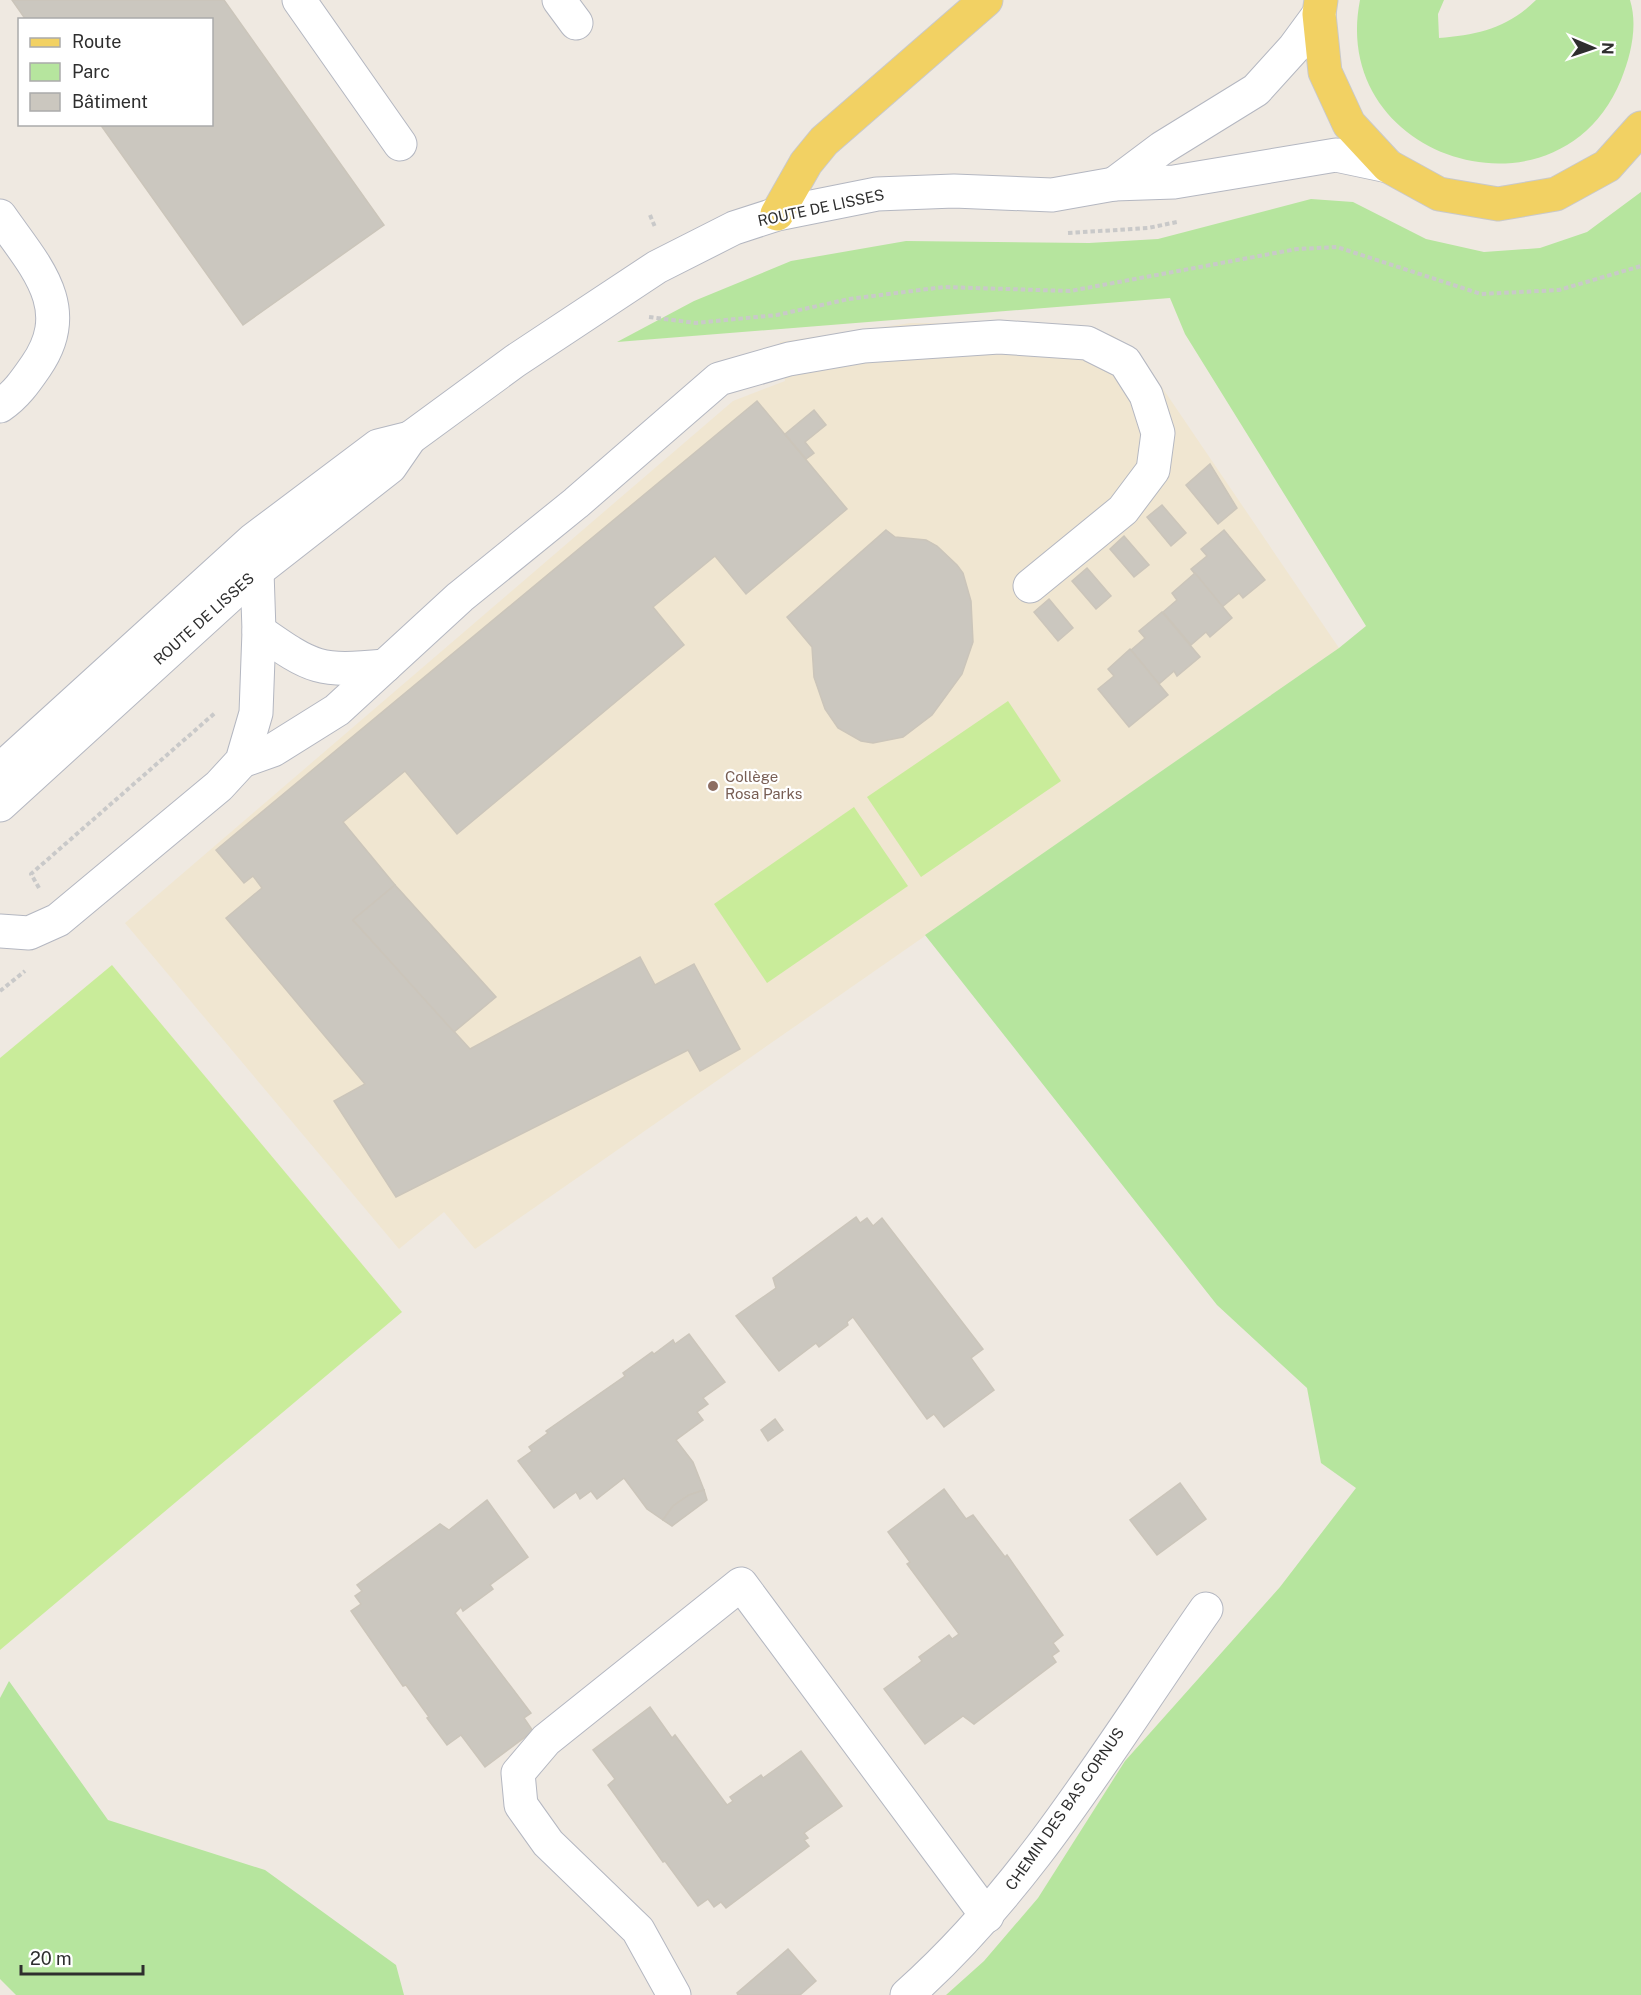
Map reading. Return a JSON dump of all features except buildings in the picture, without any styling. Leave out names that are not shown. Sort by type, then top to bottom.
[{"type":"main road","points":[[777,214],[806,163],[824,141],[986,0]]},
{"type":"main road","points":[[1320,7],[1325,72],[1349,124],[1388,166],[1439,194],[1498,204],[1556,194],[1607,166],[1641,128]]},
{"type":"street","points":[[299,0],[400,144]]},
{"type":"street","points":[[1114,184],[1162,148],[1256,90],[1294,48],[1320,7]]},
{"type":"street","name":"ROUTE DE LISSES","points":[[0,806],[257,571],[390,467],[410,438],[515,361],[657,267],[734,228],[777,214],[877,194],[954,191],[1052,195],[1114,184],[1174,182],[1336,154],[1388,166]]},
{"type":"street","points":[[0,216],[46,284],[55,317],[49,348],[17,394],[0,406]]},
{"type":"street","points":[[242,761],[273,750],[337,710],[460,597],[576,503],[719,379],[789,359],[864,346],[999,337],[1088,343],[1125,362],[1146,395],[1158,433],[1153,470],[1123,510],[1030,586]]},
{"type":"street","name":"ROUTE DE LISSES","points":[[0,770],[253,540],[378,446],[410,438]]},
{"type":"street","points":[[0,931],[29,933],[58,920],[219,786],[242,761],[256,713],[259,631],[257,571]]},
{"type":"street","points":[[259,631],[295,658],[315,667],[346,669],[385,666]]},
{"type":"street","points":[[663,1989],[638,1930],[567,1875],[521,1805],[518,1773],[546,1740],[741,1584],[987,1916]]},
{"type":"street","name":"CHEMIN DES BAS CORNUS","points":[[907,1995],[946,1960],[987,1916],[1038,1851],[1206,1609]]},
{"type":"path","points":[[1060,233],[1148,228],[1187,219]]},
{"type":"path","points":[[644,317],[696,323],[765,317],[849,299],[944,287],[1070,291],[1297,249],[1337,247],[1481,294],[1559,290],[1641,266]]},
{"type":"path","points":[[58,920],[31,874],[218,710]]},
{"type":"shaded area","name":"Collège Rosa Parks","points":[[911,323],[1069,324],[1112,335],[1138,352],[1339,648],[475,1249],[444,1212],[399,1249],[125,923],[733,401],[785,381],[780,342]]},
{"type":"green space","points":[[1360,0],[1444,0],[1438,14],[1439,38],[1467,35],[1503,24],[1536,0],[1630,0],[1633,20],[1632,40],[1621,80],[1591,127],[1550,154],[1503,163],[1455,157],[1412,136],[1379,102],[1359,56]]},
{"type":"green space","points":[[1641,192],[1641,1995],[946,1995],[984,1961],[1038,1898],[1125,1761],[1280,1587],[1356,1488],[1321,1463],[1307,1388],[1217,1305],[925,935],[1339,648],[1366,626],[1185,334],[1170,298],[617,342],[694,301],[791,261],[906,241],[1089,243],[1158,239],[1311,199],[1353,202],[1426,239],[1484,252],[1540,248],[1587,232]]},
{"type":"green space","points":[[1008,701],[1061,781],[921,877],[867,797]]},
{"type":"green space","points":[[854,807],[908,886],[767,983],[714,904]]},
{"type":"green space","points":[[112,965],[402,1312],[0,1650],[0,1058]]},
{"type":"green space","points":[[9,1681],[108,1820],[265,1870],[396,1965],[404,1995],[16,1995],[0,1979],[0,1698]]},
{"type":"place","name":"Collège Rosa Parks","points":[[713,786]]}]
